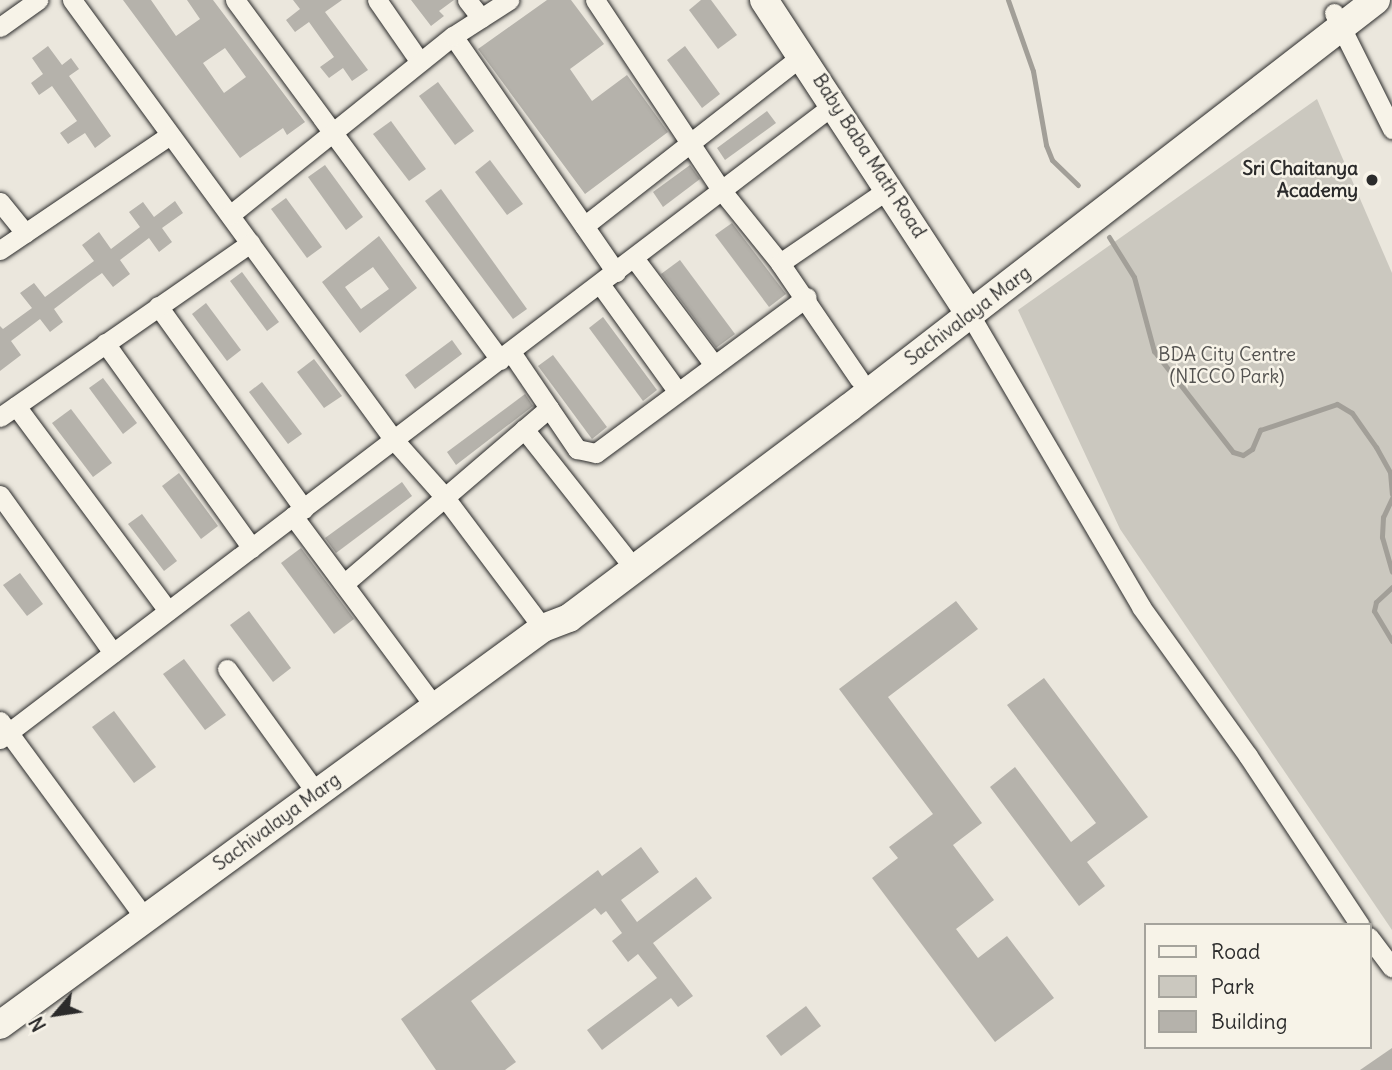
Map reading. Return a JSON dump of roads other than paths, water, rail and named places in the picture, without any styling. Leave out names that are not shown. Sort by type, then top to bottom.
[{"type":"main road","name":"Baby Baba Math Road","points":[[764,0],[804,54],[833,105],[890,188],[966,308]]},
{"type":"main road","name":"Sachivalaya Marg","points":[[0,1026],[144,917],[548,624],[569,618],[1343,13],[1376,0]]},
{"type":"main road","name":"Sachivalaya Marg","points":[[548,624],[558,604],[859,379],[966,308]]},
{"type":"street","points":[[0,27],[38,0]]},
{"type":"street","points":[[72,0],[394,440],[443,495],[548,624]]},
{"type":"street","points":[[235,0],[332,131],[549,408],[577,449],[596,453],[807,297]]},
{"type":"street","points":[[377,0],[420,62]]},
{"type":"street","points":[[467,0],[481,18]]},
{"type":"street","points":[[230,215],[453,36],[509,0]]},
{"type":"street","points":[[594,0],[722,191],[807,297],[859,379]]},
{"type":"street","points":[[1343,13],[1392,129]]},
{"type":"street","points":[[453,36],[616,272]]},
{"type":"street","points":[[584,226],[804,54]]},
{"type":"street","points":[[144,917],[3,731],[169,611],[833,105]]},
{"type":"street","points":[[0,250],[170,135]]},
{"type":"street","points":[[780,263],[890,188]]},
{"type":"street","points":[[0,202],[25,233]]},
{"type":"street","points":[[169,611],[8,411],[250,243]]},
{"type":"street","points":[[634,258],[714,365]]},
{"type":"street","points":[[600,284],[678,392]]},
{"type":"street","points":[[158,306],[346,582],[435,707]]},
{"type":"street","points":[[966,308],[1032,426],[1142,607],[1241,745],[1359,923]]},
{"type":"street","points":[[105,343],[252,548]]},
{"type":"street","points":[[346,582],[443,495],[549,408]]},
{"type":"street","points":[[524,429],[625,556]]},
{"type":"street","points":[[0,495],[113,653]]},
{"type":"street","points":[[227,669],[317,794]]},
{"type":"street","points":[[1371,940],[1392,967]]},
{"type":"waterway","points":[[1008,0],[1033,71],[1046,145],[1052,160],[1078,185]]},
{"type":"waterway","points":[[1109,237],[1134,277],[1154,351],[1233,452],[1243,455],[1252,449],[1260,430],[1337,404],[1352,413],[1376,447],[1390,472],[1392,494]]},
{"type":"waterway","points":[[1392,498],[1383,517],[1382,537],[1392,572]]},
{"type":"waterway","points":[[1392,587],[1376,602],[1374,611],[1392,641]]},
{"type":"place","name":"Sri Chaitanya Academy","points":[[1372,180]]},
{"type":"park label","name":"BDA City Centre (NICCO Park)","points":[[1227,366]]}]
